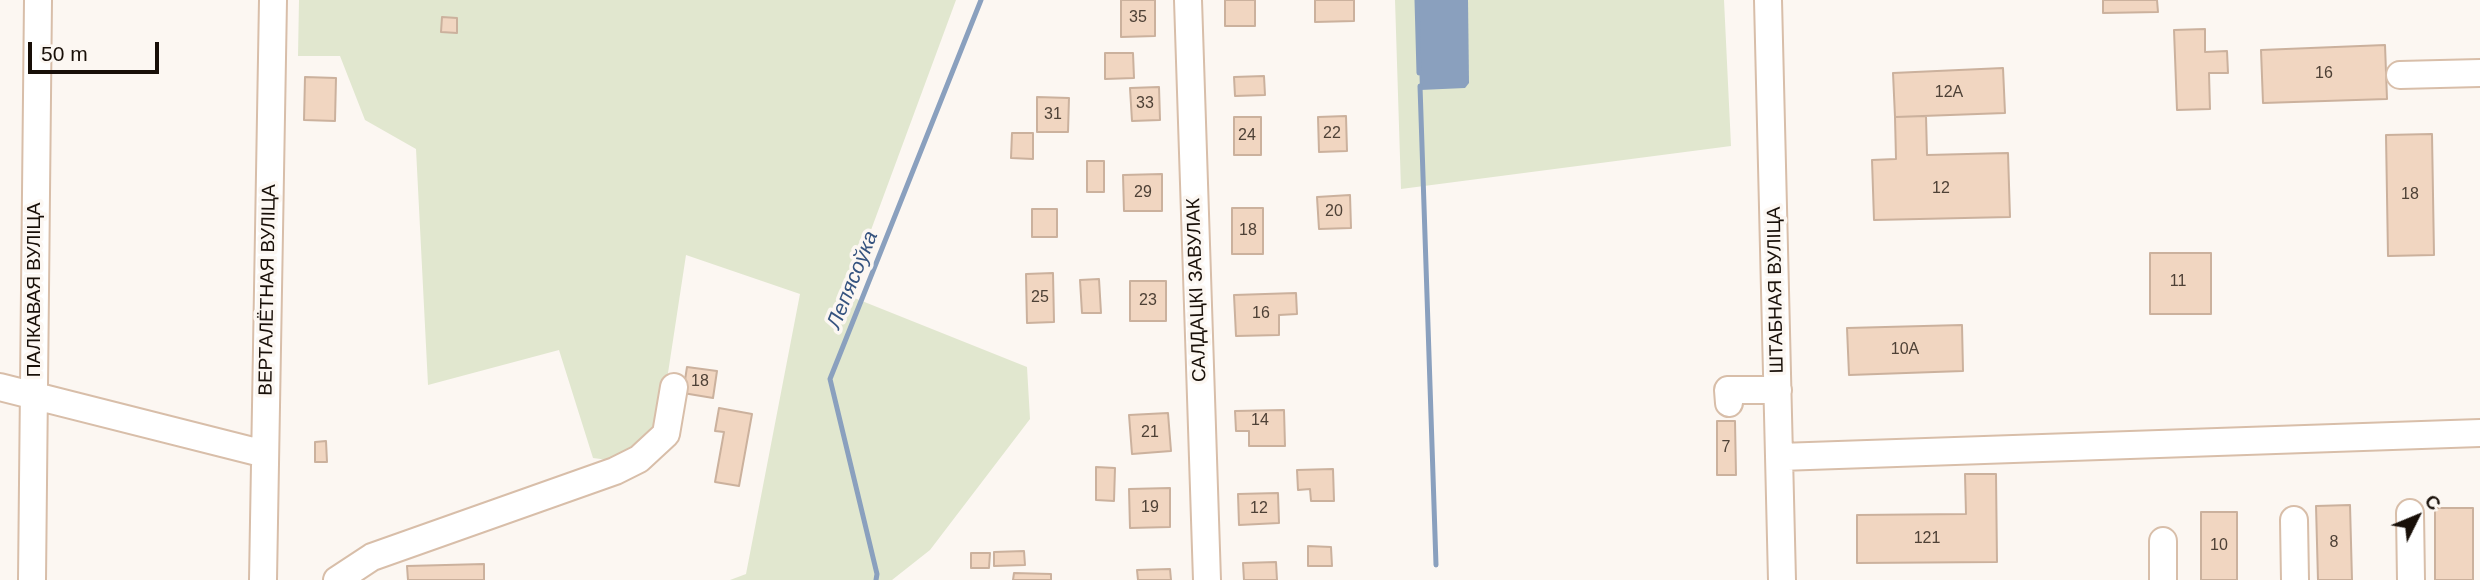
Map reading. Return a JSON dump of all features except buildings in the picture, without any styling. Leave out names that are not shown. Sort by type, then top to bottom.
[{"type":"street","name":"ПАЛКАВАЯ ВУЛІЦА","points":[[32,580],[38,0]]},
{"type":"street","name":"ВЕРТАЛЁТНАЯ ВУЛІЦА","points":[[263,580],[273,0]]},
{"type":"street","name":"САЛДАЦКІ ЗАВУЛАК","points":[[1188,0],[1207,580]]},
{"type":"street","name":"ШТАБНАЯ ВУЛІЦА","points":[[1768,0],[1783,580]]},
{"type":"street","points":[[2400,75],[2480,73]]},
{"type":"street","points":[[0,387],[265,454]]},
{"type":"street","points":[[337,580],[372,557],[615,471],[639,459],[666,434],[674,387]]},
{"type":"street","points":[[1728,403],[1728,390],[1778,390]]},
{"type":"street","points":[[1780,457],[2480,433]]},
{"type":"street","points":[[2410,513],[2411,580]]},
{"type":"street","points":[[2294,520],[2295,580]]},
{"type":"street","points":[[2163,541],[2163,580]]},
{"type":"green space","points":[[299,0],[956,0],[847,295],[1027,367],[1030,419],[930,550],[892,580],[730,580],[746,574],[800,294],[686,255],[659,432],[623,462],[593,458],[559,350],[428,385],[416,149],[365,120],[340,56],[298,56]]},
{"type":"green space","points":[[1395,0],[1724,0],[1731,146],[1401,189]]},
{"type":"water","points":[[1417,0],[1468,0],[1469,83],[1465,88],[1420,90]]},
{"type":"waterway","name":"Лепясоўка","points":[[876,580],[877,574],[830,379],[981,0]]},
{"type":"waterway","points":[[1417,0],[1419,73]]},
{"type":"waterway","points":[[1420,86],[1436,565]]}]
